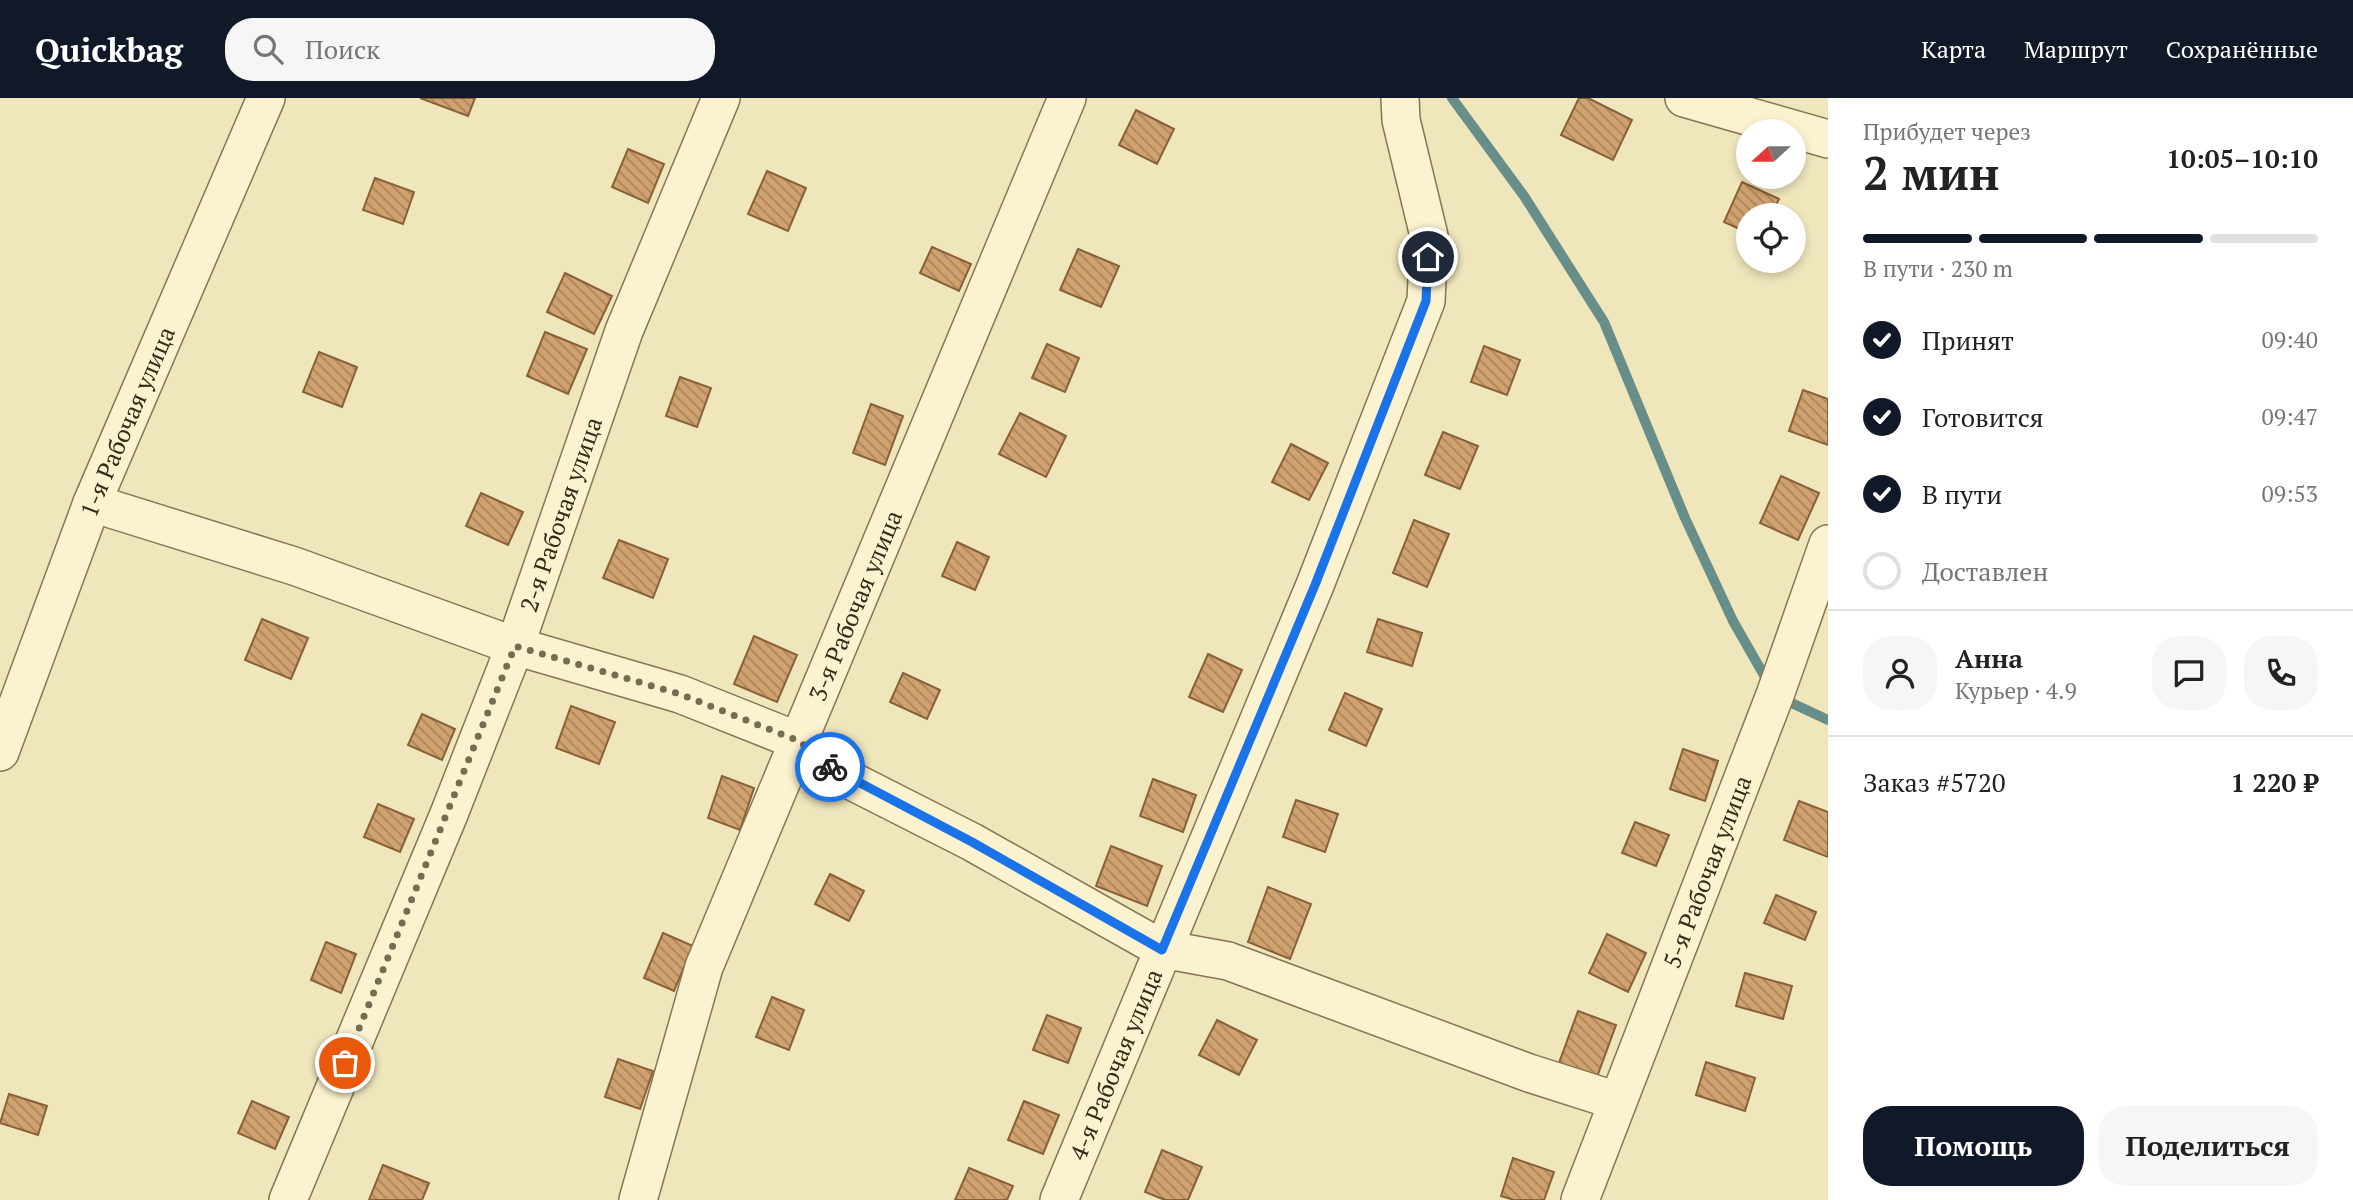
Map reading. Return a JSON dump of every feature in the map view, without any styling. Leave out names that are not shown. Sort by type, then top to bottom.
[{"type":"street","name":"1-я Рабочая улица","points":[[0,752],[92,503],[266,98]]},
{"type":"street","name":"2-я Рабочая улица","points":[[288,1200],[449,814],[515,646],[624,331],[721,98]]},
{"type":"street","name":"3-я Рабочая улица","points":[[638,1200],[704,967],[1067,98]]},
{"type":"street","name":"4-я Рабочая улица","points":[[1059,1200],[1315,585],[1426,301],[1429,236],[1401,120],[1400,98]]},
{"type":"street","points":[[1684,98],[1828,139]]},
{"type":"street","points":[[92,503],[293,566],[515,646],[680,694],[799,741],[836,773],[972,842],[1162,950],[1228,961],[1529,1073],[1616,1101]]},
{"type":"street","name":"5-я Рабочая улица","points":[[1580,1200],[1775,695],[1828,544]]},
{"type":"building","points":[[420,98],[475,98],[468,116]]},
{"type":"building","points":[[1579,98],[1588,98],[1632,120],[1613,160],[1561,135]]},
{"type":"building","points":[[1136,110],[1174,129],[1157,164],[1119,145]]},
{"type":"building","points":[[628,149],[664,164],[648,203],[612,187]]},
{"type":"building","points":[[767,171],[806,188],[788,231],[748,214]]},
{"type":"building","points":[[375,178],[414,192],[403,224],[363,210]]},
{"type":"building","points":[[1739,189],[1757,189],[1779,199],[1777,203],[1736,203],[1736,228],[1724,222]]},
{"type":"building","points":[[932,247],[971,264],[959,291],[920,273]]},
{"type":"building","points":[[1078,249],[1119,266],[1101,307],[1060,290]]},
{"type":"building","points":[[565,273],[612,296],[594,334],[547,312]]},
{"type":"building","points":[[545,332],[587,349],[568,394],[527,376]]},
{"type":"building","points":[[1047,344],[1079,358],[1065,392],[1032,378]]},
{"type":"building","points":[[1484,346],[1520,360],[1507,395],[1471,382]]},
{"type":"building","points":[[319,352],[357,367],[342,407],[303,392]]},
{"type":"building","points":[[680,377],[711,388],[697,427],[666,416]]},
{"type":"building","points":[[1803,390],[1828,399],[1828,445],[1789,431]]},
{"type":"building","points":[[871,404],[903,416],[885,465],[853,453]]},
{"type":"building","points":[[1020,413],[1066,436],[1046,477],[999,454]]},
{"type":"building","points":[[1443,432],[1478,446],[1460,489],[1425,475]]},
{"type":"building","points":[[1291,444],[1328,463],[1309,500],[1272,482]]},
{"type":"building","points":[[1781,476],[1819,493],[1798,540],[1760,523]]},
{"type":"building","points":[[481,493],[523,512],[508,545],[466,526]]},
{"type":"building","points":[[1414,520],[1449,534],[1427,587],[1393,573]]},
{"type":"building","points":[[619,540],[668,559],[653,598],[603,578]]},
{"type":"building","points":[[957,542],[989,557],[975,590],[942,576]]},
{"type":"building","points":[[262,619],[308,638],[291,679],[245,660]]},
{"type":"building","points":[[1378,619],[1422,633],[1412,666],[1367,652]]},
{"type":"building","points":[[754,636],[797,655],[777,702],[734,684]]},
{"type":"building","points":[[1208,654],[1242,670],[1223,712],[1189,697]]},
{"type":"building","points":[[903,673],[940,690],[927,719],[890,702]]},
{"type":"building","points":[[1345,693],[1382,709],[1366,746],[1329,730]]},
{"type":"building","points":[[571,706],[615,722],[599,764],[556,748]]},
{"type":"building","points":[[422,714],[455,729],[442,760],[408,745]]},
{"type":"building","points":[[1683,749],[1718,761],[1705,801],[1670,789]]},
{"type":"building","points":[[722,776],[754,788],[740,830],[708,818]]},
{"type":"building","points":[[1153,779],[1196,795],[1183,832],[1140,816]]},
{"type":"building","points":[[1296,800],[1338,814],[1325,852],[1283,837]]},
{"type":"building","points":[[1799,801],[1828,812],[1828,857],[1784,840]]},
{"type":"building","points":[[378,804],[414,819],[400,852],[364,837]]},
{"type":"building","points":[[1635,822],[1669,835],[1656,866],[1622,853]]},
{"type":"building","points":[[1111,846],[1162,866],[1147,906],[1096,886]]},
{"type":"building","points":[[830,874],[864,891],[849,921],[815,904]]},
{"type":"building","points":[[1268,887],[1311,904],[1290,959],[1248,942]]},
{"type":"building","points":[[1776,895],[1816,912],[1805,940],[1764,923]]},
{"type":"building","points":[[663,933],[693,946],[674,991],[644,978]]},
{"type":"building","points":[[1607,934],[1646,953],[1628,992],[1589,973]]},
{"type":"building","points":[[326,942],[356,954],[341,993],[311,980]]},
{"type":"building","points":[[1745,973],[1792,986],[1783,1019],[1736,1006]]},
{"type":"building","points":[[772,997],[804,1010],[789,1050],[756,1037]]},
{"type":"building","points":[[1578,1011],[1616,1025],[1597,1077],[1559,1063]]},
{"type":"building","points":[[1047,1015],[1081,1028],[1068,1063],[1033,1050]]},
{"type":"building","points":[[1217,1020],[1257,1040],[1239,1075],[1199,1055]]},
{"type":"building","points":[[618,1059],[653,1071],[640,1109],[605,1097]]},
{"type":"building","points":[[1706,1062],[1755,1078],[1745,1111],[1696,1095]]},
{"type":"building","points":[[9,1094],[47,1106],[38,1135],[0,1123]]},
{"type":"building","points":[[252,1101],[289,1117],[275,1149],[238,1133]]},
{"type":"building","points":[[1024,1101],[1059,1115],[1043,1154],[1008,1140]]},
{"type":"building","points":[[1162,1150],[1202,1167],[1188,1200],[1165,1200],[1145,1192]]},
{"type":"building","points":[[1513,1158],[1554,1172],[1544,1200],[1514,1200],[1501,1196]]},
{"type":"building","points":[[383,1165],[429,1183],[422,1200],[369,1200]]},
{"type":"building","points":[[969,1168],[1013,1186],[1007,1200],[955,1200]]},
{"type":"waterway","points":[[1452,98],[1524,196],[1604,322],[1685,518],[1733,621],[1769,684]]},
{"type":"waterway","points":[[1781,698],[1828,720]]},
{"type":"way so far","points":[[345,1063],[449,814],[515,646],[680,694],[799,741],[830,767]]},
{"type":"route","points":[[830,767],[836,773],[972,842],[1162,950],[1315,585],[1426,301],[1428,257]]}]
